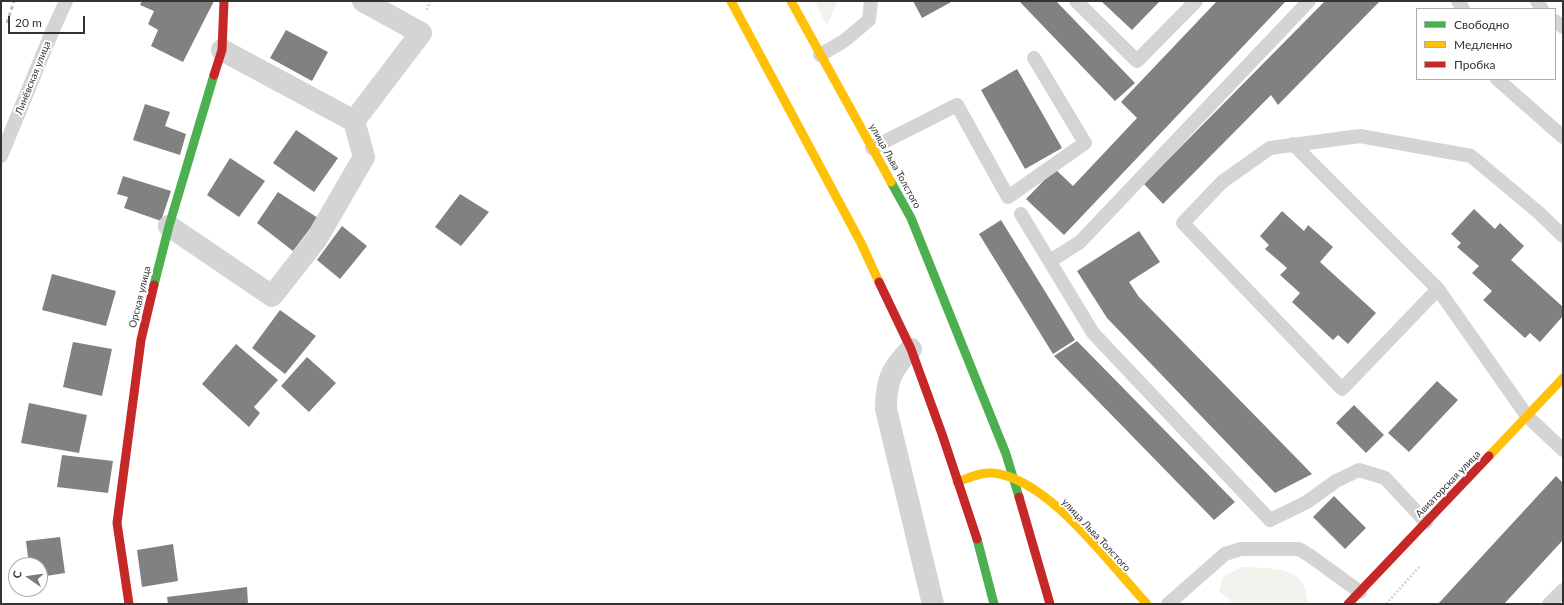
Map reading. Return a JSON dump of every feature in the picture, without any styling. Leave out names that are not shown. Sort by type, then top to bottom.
[{"type":"main road","name":"Орская улица","points":[[129,604],[117,523],[141,340],[169,226],[222,50],[224,1]]},
{"type":"main road","points":[[731,1],[861,243],[911,349],[977,539],[994,604]]},
{"type":"main road","name":"улица Льва Толстого","points":[[791,1],[911,218],[1006,454],[1050,604]]},
{"type":"main road","name":"Авиаторская улица","points":[[1348,604],[1563,378]]},
{"type":"main road","name":"улица Льва Толстого","points":[[958,482],[985,473],[999,474],[1014,478],[1030,486],[1068,517],[1147,604]]},
{"type":"street","points":[[354,120],[421,33],[363,1]]},
{"type":"street","points":[[169,226],[272,296],[316,240],[364,157],[354,120],[222,50]]},
{"type":"street","points":[[911,349],[903,357],[892,373],[886,390],[886,409],[930,602]]},
{"type":"lane","name":"Линёвская улица","points":[[1,156],[66,1]]},
{"type":"lane","points":[[820,55],[844,41],[869,20],[871,1]]},
{"type":"lane","points":[[1076,1],[1137,61],[1196,1]]},
{"type":"lane","points":[[1050,261],[1080,242],[1309,1]]},
{"type":"lane","points":[[872,148],[957,106],[1008,197],[1085,143],[1034,58]]},
{"type":"lane","points":[[1498,80],[1563,137]]},
{"type":"lane","points":[[1438,289],[1342,389],[1183,223],[1222,182],[1270,148],[1360,136],[1471,156],[1538,212],[1563,236]]},
{"type":"lane","points":[[1293,144],[1438,289],[1527,416],[1563,450]]},
{"type":"lane","points":[[1021,214],[1094,333],[1270,520],[1307,502],[1336,481],[1359,470],[1385,478],[1426,522]]},
{"type":"lane","points":[[1168,604],[1225,554],[1241,549],[1299,549],[1310,555],[1360,592]]},
{"type":"lane","points":[[1550,604],[1563,590]]},
{"type":"shaded area","points":[[814,1],[836,1],[837,3],[827,25]]},
{"type":"shaded area","points":[[1242,567],[1282,570],[1296,576],[1304,585],[1308,604],[1234,604],[1219,591],[1223,577]]},
{"type":"building","points":[[142,1],[214,1],[183,62],[151,46],[158,30],[148,24],[154,11],[140,5]]},
{"type":"building","points":[[913,1],[953,1],[922,18]]},
{"type":"building","points":[[1019,1],[1056,1],[1135,83],[1115,101]]},
{"type":"building","points":[[1101,1],[1160,1],[1132,30]]},
{"type":"building","points":[[1217,1],[1286,1],[1064,235],[1026,199],[1055,169],[1073,186],[1137,118],[1121,102]]},
{"type":"building","points":[[1325,1],[1380,1],[1278,105],[1271,95],[1163,204],[1144,184]]},
{"type":"building","points":[[286,30],[328,52],[312,81],[270,58]]},
{"type":"building","points":[[1017,69],[1062,148],[1025,169],[981,90]]},
{"type":"building","points":[[145,104],[170,112],[165,126],[186,134],[180,155],[133,140]]},
{"type":"building","points":[[296,130],[338,158],[314,192],[273,163]]},
{"type":"building","points":[[230,158],[265,181],[239,217],[207,195]]},
{"type":"building","points":[[123,176],[171,191],[161,221],[124,208],[128,197],[117,194]]},
{"type":"building","points":[[278,192],[318,218],[293,251],[257,223]]},
{"type":"building","points":[[460,194],[489,212],[461,246],[435,227]]},
{"type":"building","points":[[1474,209],[1495,229],[1500,223],[1524,246],[1511,260],[1563,307],[1563,316],[1540,342],[1530,333],[1525,338],[1483,300],[1492,291],[1472,273],[1479,266],[1457,247],[1461,243],[1451,234]]},
{"type":"building","points":[[1282,211],[1304,231],[1308,225],[1333,247],[1320,262],[1376,313],[1348,344],[1338,335],[1333,340],[1292,302],[1300,293],[1280,275],[1287,268],[1265,249],[1269,245],[1260,236]]},
{"type":"building","points":[[1001,220],[1075,340],[1053,354],[979,234]]},
{"type":"building","points":[[342,226],[367,246],[340,279],[317,260]]},
{"type":"building","points":[[1139,231],[1160,262],[1129,282],[1139,297],[1312,474],[1275,493],[1107,318],[1077,271]]},
{"type":"building","points":[[52,274],[116,291],[106,326],[42,310]]},
{"type":"building","points":[[280,310],[316,336],[285,374],[252,348]]},
{"type":"building","points":[[1077,341],[1235,502],[1214,520],[1054,356]]},
{"type":"building","points":[[73,342],[112,349],[102,396],[63,387]]},
{"type":"building","points":[[236,344],[278,380],[254,407],[260,413],[249,427],[202,384]]},
{"type":"building","points":[[307,357],[336,383],[309,412],[281,386]]},
{"type":"building","points":[[1437,381],[1458,400],[1409,452],[1388,433]]},
{"type":"building","points":[[29,403],[87,415],[79,453],[21,443]]},
{"type":"building","points":[[1354,405],[1384,435],[1366,453],[1336,423]]},
{"type":"building","points":[[62,455],[113,461],[108,493],[57,487]]},
{"type":"building","points":[[1556,476],[1563,483],[1563,540],[1504,604],[1438,604]]},
{"type":"building","points":[[1334,496],[1366,528],[1345,549],[1313,517]]},
{"type":"building","points":[[60,537],[65,573],[48,576],[48,557],[28,557],[26,541]]},
{"type":"building","points":[[173,544],[178,581],[142,587],[137,550]]},
{"type":"building","points":[[247,587],[248,604],[168,604],[167,597]]},
{"type":"railway","points":[[7,23],[14,1]]},
{"type":"traffic: fast","points":[[154,285],[169,226],[214,75]]},
{"type":"traffic: fast","points":[[891,182],[911,218],[1006,454],[1019,497]]},
{"type":"traffic: fast","points":[[977,539],[994,604]]},
{"type":"traffic: slow","points":[[731,1],[861,243],[879,282]]},
{"type":"traffic: slow","points":[[791,1],[891,182]]},
{"type":"traffic: slow","points":[[1489,456],[1563,378]]},
{"type":"traffic: slow","points":[[957,482],[979,474],[992,473],[1013,478],[1035,490],[1077,525],[1147,604]]},
{"type":"traffic: jam","points":[[214,75],[222,50],[224,1]]},
{"type":"traffic: jam","points":[[879,282],[911,349],[942,434],[977,539]]},
{"type":"traffic: jam","points":[[129,604],[117,523],[141,340],[154,285]]},
{"type":"traffic: jam","points":[[1348,604],[1489,456]]},
{"type":"traffic: jam","points":[[1019,497],[1050,604]]}]
